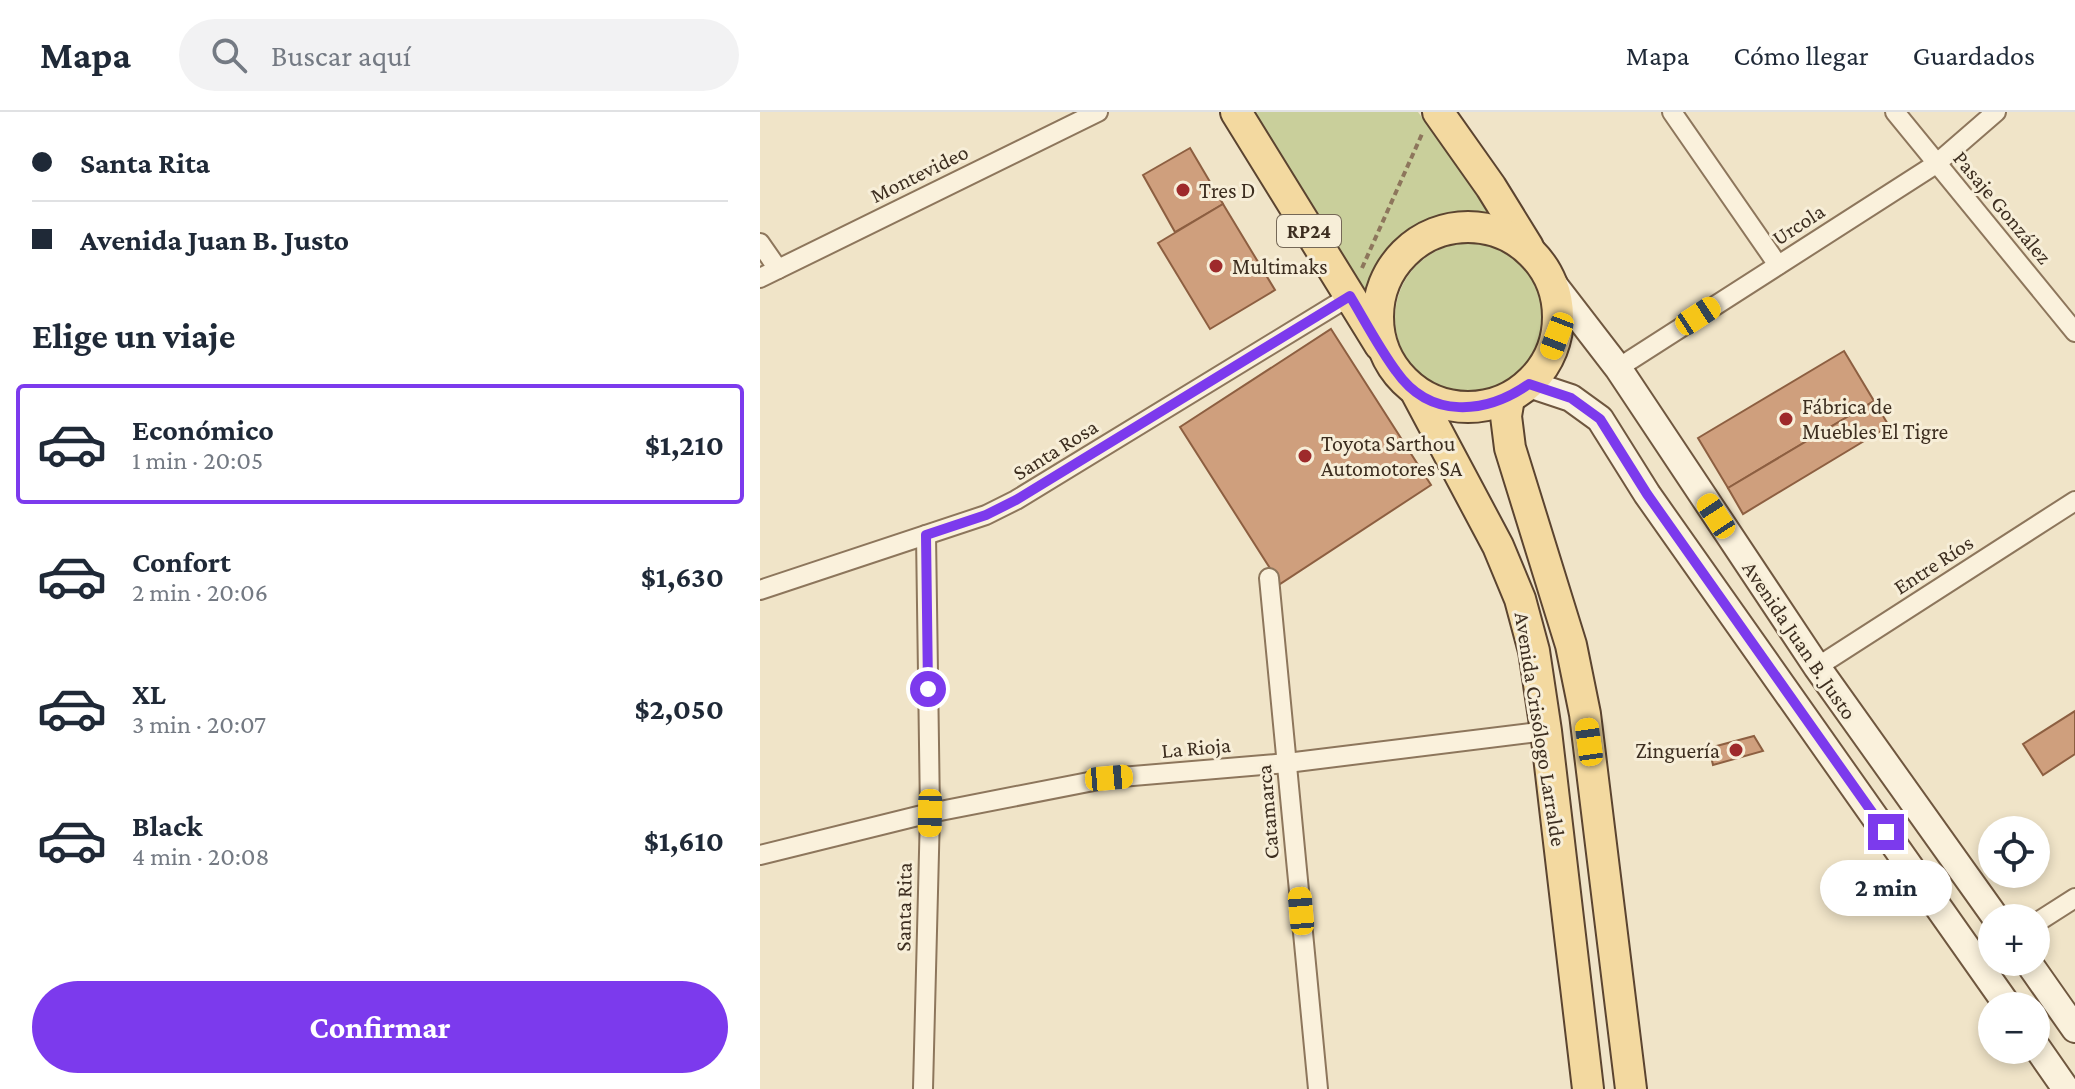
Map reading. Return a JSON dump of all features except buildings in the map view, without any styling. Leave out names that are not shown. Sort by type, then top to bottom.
[{"type":"main road","name":"RP24","points":[[1236,112],[1397,373],[1416,392],[1438,403],[1462,408],[1486,407],[1519,391],[1547,362],[1557,336],[1558,308],[1551,281],[1491,187],[1432,119]]},
{"type":"main road","name":"RP24","points":[[1383,350],[1378,323],[1380,296],[1390,271],[1407,250],[1419,242],[1456,227],[1483,228],[1509,236],[1531,252]]},
{"type":"main road","name":"Avenida Juan B. Justo","points":[[1551,281],[1618,368],[1817,667],[1986,904]]},
{"type":"main road","name":"Avenida Juan B. Justo","points":[[1519,391],[1571,398],[1600,419],[1647,494],[1978,948]]},
{"type":"main road","name":"Avenida Crisólogo Larralde","points":[[1519,391],[1506,416],[1510,448],[1571,645],[1585,714],[1631,1089]]},
{"type":"main road","name":"Avenida Crisólogo Larralde","points":[[1416,392],[1498,546],[1520,599],[1534,651],[1588,1089]]},
{"type":"main road","points":[[2038,976],[2075,1029]]},
{"type":"main road","points":[[2049,1064],[2066,1089]]},
{"type":"street","name":"Montevideo","points":[[760,278],[1098,112]]},
{"type":"street","points":[[1672,112],[1778,265]]},
{"type":"street","name":"Pasaje González","points":[[1895,112],[2075,332]]},
{"type":"street","name":"Urcola","points":[[1618,368],[1936,164],[1996,112]]},
{"type":"street","points":[[760,243],[778,269]]},
{"type":"street","name":"Santa Rosa","points":[[760,590],[986,515],[1016,500],[1350,296]]},
{"type":"street","name":"Entre Ríos","points":[[1817,667],[2075,501]]},
{"type":"street","name":"Santa Rita","points":[[923,1089],[930,813],[926,535]]},
{"type":"street","name":"Catamarca","points":[[1269,578],[1318,1089]]},
{"type":"street","name":"La Rioja","points":[[760,855],[930,813],[1109,778],[1287,763],[1546,731]]},
{"type":"street","points":[[2050,914],[2075,898]]},
{"type":"path","points":[[1350,296],[1432,119]]},
{"type":"green space","points":[[1255,112],[1418,112],[1488,210],[1486,215],[1453,212],[1434,217],[1408,230],[1379,262],[1368,289],[1362,289]]},
{"type":"green space","points":[[1470,243],[1499,248],[1523,265],[1540,289],[1545,318],[1540,347],[1523,371],[1499,388],[1470,393],[1441,388],[1417,371],[1400,347],[1395,318],[1400,289],[1417,265],[1441,248]]},
{"type":"place","name":"Tres D","points":[[1183,190]]},
{"type":"place","name":"Multimaks","points":[[1216,266]]},
{"type":"place","name":"Fábrica de Muebles El Tigre","points":[[1786,419]]},
{"type":"place","name":"Toyota Sarthou Automotores SA","points":[[1305,456]]},
{"type":"place","name":"Zinguería","points":[[1736,750]]},
{"type":"route","points":[[928,689],[926,535],[986,515],[1016,500],[1350,296],[1397,373],[1416,392],[1438,403],[1462,408],[1486,407],[1509,398],[1529,384],[1571,398],[1600,419],[1647,494],[1886,832]]}]
